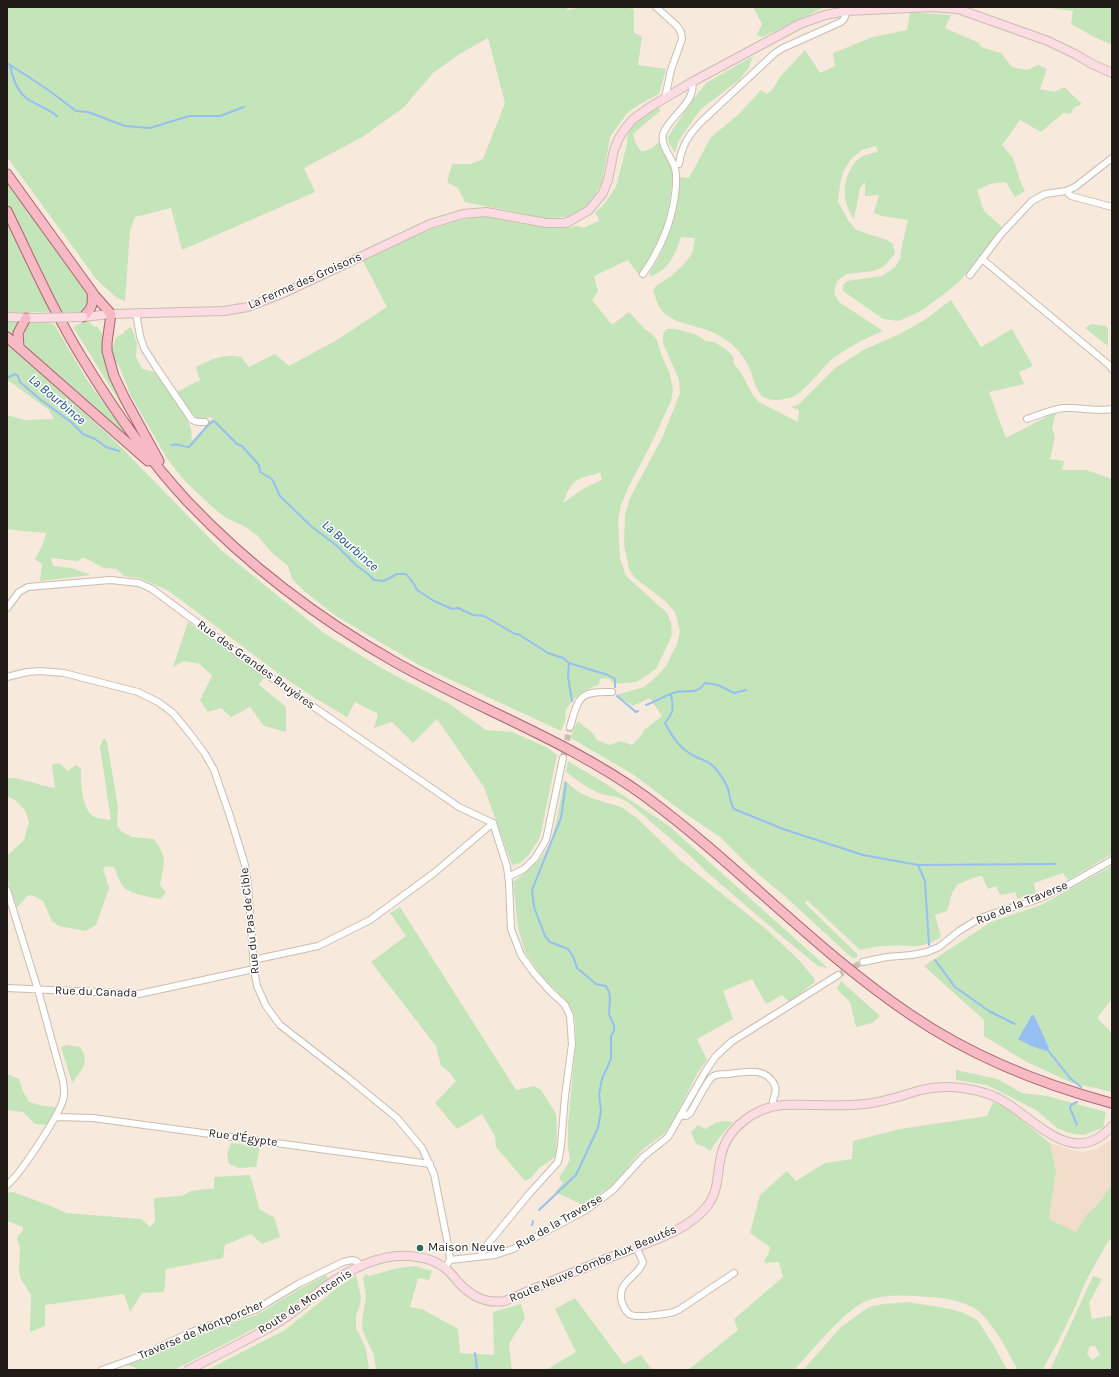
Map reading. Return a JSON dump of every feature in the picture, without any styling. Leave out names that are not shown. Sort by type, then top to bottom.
[{"type":"main road","name":"La Ferme des Groisons","points":[[7,317],[30,318],[224,311],[248,307],[286,292],[430,224],[463,214],[486,212],[532,221],[565,223],[579,217],[592,206],[603,192],[608,180],[614,150],[619,138],[625,128],[640,114],[692,82],[800,24],[825,15],[847,11],[883,8],[931,7],[958,9],[1048,41],[1112,73]]},
{"type":"main road","points":[[7,174],[92,290],[112,314],[106,343],[114,376],[169,480]]},
{"type":"main road","points":[[7,212],[54,307],[83,360],[139,442],[188,502],[223,536],[295,597],[328,621],[403,666],[592,762],[633,788],[704,843],[829,953],[871,987],[912,1016],[981,1055],[1019,1072],[1057,1086],[1111,1102]]},
{"type":"main road","points":[[83,316],[90,311],[93,303],[92,290]]},
{"type":"main road","points":[[19,346],[18,333],[30,318]]},
{"type":"main road","points":[[7,337],[169,480]]},
{"type":"main road","name":"Route Neuve Combe Aux Beautés","points":[[447,1270],[471,1294],[480,1299],[497,1302],[505,1301],[676,1230],[698,1215],[715,1193],[721,1154],[727,1141],[743,1120],[761,1110],[773,1106],[836,1106],[867,1104],[889,1100],[923,1089],[967,1088],[988,1093],[1009,1104],[1043,1130],[1061,1140],[1080,1144],[1095,1140],[1104,1135],[1112,1126]]},
{"type":"main road","name":"Route de Montcenis","points":[[188,1370],[274,1325],[302,1306],[322,1289],[345,1274],[362,1266],[388,1258],[412,1256],[434,1262],[447,1270]]},
{"type":"street","points":[[656,7],[677,26],[681,32],[682,39],[671,70],[665,98]]},
{"type":"street","points":[[679,164],[685,142],[690,134],[775,53],[841,22],[847,11]]},
{"type":"street","points":[[643,274],[657,254],[663,241],[670,222],[676,190],[675,169],[663,142],[663,134],[690,97],[692,82]]},
{"type":"street","points":[[970,275],[1001,234],[1032,201],[1045,194],[1066,191],[1083,182],[1112,158]]},
{"type":"street","points":[[1066,191],[1071,196],[1112,207]]},
{"type":"street","points":[[982,259],[1112,369]]},
{"type":"street","points":[[136,313],[140,336],[144,348],[156,367],[192,420],[205,422]]},
{"type":"street","points":[[1027,419],[1055,409],[1112,409]]},
{"type":"street","name":"Rue des Grandes Bruyères","points":[[7,608],[19,592],[28,587],[110,580],[139,583],[152,589],[266,674],[459,806],[493,823]]},
{"type":"street","name":"Rue du Pas de Cible","points":[[7,677],[27,672],[40,671],[64,673],[138,692],[158,702],[173,713],[196,742],[214,770],[245,865],[248,885],[254,969],[257,986],[266,1006],[280,1025],[397,1118],[422,1148],[434,1174],[450,1260]]},
{"type":"street","points":[[570,727],[577,703],[581,698],[594,692],[612,692]]},
{"type":"street","points":[[508,877],[524,868],[535,858],[546,840],[563,758]]},
{"type":"street","points":[[253,960],[318,946],[370,920],[434,873],[493,823],[507,867],[511,929],[521,955],[534,973],[565,1005],[570,1016],[572,1044],[558,1162],[496,1234],[480,1256]]},
{"type":"street","name":"Rue de la Traverse","points":[[863,962],[887,957],[912,955],[927,952],[940,947],[959,931],[980,918],[1041,898],[1070,884],[1112,860]]},
{"type":"street","points":[[7,890],[38,990],[63,1081],[64,1091],[63,1100],[52,1123],[22,1168],[7,1185]]},
{"type":"street","name":"Rue du Canada","points":[[7,988],[139,994],[254,969]]},
{"type":"street","name":"Rue de la Traverse","points":[[450,1260],[503,1253],[586,1210],[613,1190],[643,1157],[668,1137],[705,1072],[720,1052],[731,1042],[838,976]]},
{"type":"street","points":[[680,1115],[686,1116],[690,1114],[710,1079],[716,1075],[746,1071],[760,1072],[770,1078],[776,1086],[773,1106]]},
{"type":"street","name":"Rue d'Égypte","points":[[56,1116],[93,1118],[430,1164]]},
{"type":"street","points":[[636,1247],[643,1262],[623,1287],[620,1300],[626,1312],[631,1315],[638,1316],[674,1312],[734,1273]]},
{"type":"street","name":"Traverse de Montporcher","points":[[102,1370],[146,1354],[191,1332],[255,1310],[298,1284],[343,1262],[356,1260],[362,1266]]},
{"type":"street","points":[[447,1270],[450,1260]]},
{"type":"shaded area","points":[[1111,1140],[1112,1184],[1098,1204],[1087,1214],[1076,1232],[1049,1219],[1056,1171],[1050,1143],[1075,1151],[1084,1152],[1096,1149]]},
{"type":"green space","points":[[592,6],[618,7],[634,9],[634,33],[642,36],[638,65],[666,69],[659,94],[627,113],[610,137],[602,183],[590,202],[579,212],[569,217],[545,218],[465,202],[458,188],[447,182],[452,164],[470,164],[483,159],[505,103],[488,38],[461,53],[433,73],[404,107],[364,136],[304,168],[315,192],[182,250],[171,208],[135,217],[130,230],[125,301],[117,298],[97,280],[7,157],[7,7],[566,7],[568,10]]},
{"type":"green space","points":[[753,7],[825,7],[762,37],[757,35],[762,24]]},
{"type":"green space","points":[[1042,7],[1112,7],[1112,45],[1071,24],[1073,11]]},
{"type":"green space","points":[[910,12],[951,15],[945,28],[979,43],[981,47],[1001,53],[1012,67],[1027,70],[1038,65],[1047,69],[1040,89],[1054,92],[1064,87],[1082,104],[1075,107],[1070,114],[1063,113],[1041,132],[1020,120],[1002,145],[1013,158],[1025,191],[1015,197],[1006,182],[990,184],[977,190],[984,211],[1003,228],[961,280],[921,311],[899,321],[883,319],[843,291],[843,285],[847,281],[882,276],[895,267],[900,259],[908,220],[882,216],[874,213],[879,195],[865,196],[865,182],[860,188],[854,219],[850,213],[845,193],[848,173],[858,159],[865,155],[878,152],[876,146],[862,150],[851,159],[843,172],[838,202],[848,220],[856,230],[887,240],[893,244],[895,254],[883,267],[873,271],[847,274],[838,280],[834,294],[839,302],[883,331],[855,344],[836,356],[805,388],[796,395],[778,400],[764,398],[755,385],[746,361],[730,343],[720,336],[702,328],[672,319],[663,312],[657,301],[653,290],[684,264],[692,254],[695,238],[681,237],[677,249],[670,261],[662,270],[650,276],[650,272],[659,257],[672,225],[679,177],[689,178],[711,137],[738,115],[761,90],[767,94],[773,89],[780,77],[805,50],[820,73],[835,66],[833,53],[873,37],[907,30]]},
{"type":"green space","points":[[753,56],[748,69],[739,80],[701,109],[679,140],[675,153],[669,143],[668,137],[689,105],[706,83]]},
{"type":"green space","points":[[658,106],[660,111],[633,134],[636,144],[642,152],[652,148],[660,141],[672,170],[673,177],[670,201],[663,233],[656,250],[638,274],[628,260],[594,276],[598,291],[592,300],[612,325],[629,312],[657,340],[662,357],[669,371],[673,389],[671,401],[628,488],[621,505],[618,521],[620,559],[626,576],[667,613],[671,623],[672,635],[656,669],[637,682],[614,684],[610,679],[601,678],[598,685],[584,691],[574,699],[566,709],[565,720],[561,731],[419,665],[336,616],[304,591],[292,579],[288,566],[271,552],[257,535],[244,526],[226,518],[209,504],[184,480],[168,460],[131,396],[118,363],[113,363],[112,349],[116,337],[131,327],[137,343],[136,357],[142,369],[155,372],[182,410],[191,428],[192,441],[213,418],[209,417],[200,420],[192,414],[177,392],[200,380],[196,367],[222,357],[234,356],[241,357],[249,367],[275,354],[289,366],[337,340],[387,307],[363,261],[406,240],[436,228],[482,216],[550,228],[578,226],[583,228],[599,221],[595,213],[604,204],[616,187],[628,138],[633,126],[642,117]],"holes":[[[600,472],[602,480],[586,487],[563,503],[573,483],[580,478]]]},
{"type":"green space","points":[[7,180],[85,286],[88,300],[84,312],[62,312],[7,201]]},
{"type":"green space","points":[[7,224],[50,312],[7,313]]},
{"type":"green space","points":[[951,300],[981,347],[1012,329],[1033,366],[1019,372],[1024,384],[989,392],[1006,438],[1056,412],[1052,428],[1055,437],[1050,459],[1064,461],[1062,470],[1086,470],[1112,479],[1112,854],[1068,880],[1063,873],[1034,883],[1036,894],[1017,899],[1016,892],[1000,895],[996,886],[988,889],[982,876],[958,884],[952,893],[947,911],[935,915],[941,937],[926,944],[914,946],[882,946],[860,950],[807,900],[805,903],[858,955],[856,958],[852,958],[788,899],[749,866],[720,837],[683,812],[634,775],[571,738],[578,721],[591,732],[597,740],[609,745],[620,741],[632,745],[640,737],[644,730],[662,716],[650,698],[633,706],[616,695],[644,687],[658,675],[666,666],[677,644],[680,631],[675,612],[665,601],[635,578],[629,569],[624,545],[625,515],[630,498],[663,436],[680,393],[679,380],[663,343],[663,334],[667,329],[676,329],[697,335],[706,341],[714,342],[724,348],[733,356],[734,364],[759,402],[798,422],[799,410],[791,407],[799,404],[835,368],[865,349],[900,334],[926,319]]},
{"type":"green space","points":[[88,320],[94,327],[97,326],[103,335],[103,356],[106,366],[129,417],[73,327]]},
{"type":"green space","points":[[31,321],[54,324],[87,380],[131,440],[26,348],[24,334]]},
{"type":"green space","points":[[7,322],[19,322],[16,340],[7,332]]},
{"type":"green space","points":[[1092,324],[1106,326],[1108,329],[1108,346],[1085,328]]},
{"type":"green space","points":[[7,345],[16,350],[116,442],[221,550],[324,633],[383,669],[448,703],[486,730],[512,732],[546,747],[557,755],[540,837],[528,856],[520,863],[512,865],[484,787],[437,719],[413,743],[392,722],[374,728],[378,714],[355,702],[347,717],[313,697],[279,674],[169,591],[140,578],[124,576],[117,569],[104,568],[83,557],[78,561],[51,558],[53,566],[71,568],[91,575],[40,581],[42,564],[35,559],[42,546],[46,533],[7,529],[7,415],[25,420],[54,419],[49,410],[7,381]]},
{"type":"green space","points":[[188,622],[265,676],[259,685],[286,707],[286,732],[264,726],[250,707],[231,717],[221,708],[208,712],[200,700],[212,676],[200,664],[184,661],[173,667]]},
{"type":"green space","points":[[104,738],[107,742],[118,807],[117,826],[121,831],[132,837],[154,839],[163,856],[164,866],[160,885],[166,893],[160,899],[133,893],[122,885],[114,867],[106,866],[103,869],[109,888],[96,925],[86,931],[59,926],[52,921],[43,901],[32,895],[27,896],[17,908],[7,879],[7,856],[24,840],[29,822],[25,810],[15,800],[7,796],[7,778],[19,779],[55,788],[52,765],[59,763],[68,771],[76,765],[81,768],[82,794],[89,813],[97,818],[111,820],[100,747]]},
{"type":"green space","points":[[568,761],[606,784],[669,826],[828,968],[818,966],[785,939],[629,803],[619,798],[592,790],[566,772]]},
{"type":"green space","points":[[564,780],[577,791],[591,798],[621,807],[637,818],[680,860],[767,930],[799,960],[813,977],[815,982],[789,1002],[782,995],[766,1004],[752,979],[723,991],[733,1019],[697,1039],[707,1060],[698,1072],[665,1133],[642,1150],[613,1185],[583,1205],[555,1192],[563,1183],[559,1178],[570,1160],[568,1147],[568,1124],[576,1041],[575,1019],[569,1004],[541,975],[525,952],[518,928],[513,882],[536,863],[547,848],[557,819]]},
{"type":"green space","points":[[1112,866],[1112,999],[1097,1018],[1112,1033],[1112,1092],[1072,1083],[1025,1061],[984,1036],[984,1020],[924,966],[991,922],[1041,905]]},
{"type":"green space","points":[[400,907],[516,1090],[534,1086],[541,1090],[556,1114],[557,1139],[555,1157],[539,1168],[531,1178],[525,1181],[496,1147],[495,1136],[482,1114],[457,1129],[435,1103],[456,1081],[449,1072],[441,1066],[436,1046],[371,962],[406,936],[390,913]]},
{"type":"green space","points":[[841,981],[880,1016],[872,1023],[856,1027],[850,1002],[837,989]]},
{"type":"green space","points":[[68,1045],[80,1047],[85,1057],[84,1066],[72,1083],[61,1047]]},
{"type":"green space","points":[[956,1070],[997,1079],[1022,1093],[1047,1096],[1106,1112],[1103,1128],[1083,1135],[1069,1133],[1057,1128],[1036,1110],[987,1085],[956,1080]]},
{"type":"green space","points":[[7,1074],[19,1079],[29,1102],[43,1106],[57,1107],[47,1125],[35,1124],[23,1112],[7,1110]]},
{"type":"green space","points":[[993,1102],[1006,1108],[1050,1143],[1056,1171],[1049,1219],[1076,1232],[1087,1214],[1098,1204],[1112,1184],[1112,1238],[1107,1243],[1086,1281],[1057,1344],[1042,1370],[1018,1370],[992,1326],[972,1307],[944,1298],[890,1296],[876,1298],[864,1302],[856,1307],[837,1323],[794,1370],[688,1370],[738,1330],[734,1319],[783,1277],[779,1262],[765,1263],[764,1260],[768,1255],[770,1247],[750,1233],[760,1195],[787,1171],[796,1181],[825,1163],[852,1159],[853,1141],[900,1129],[987,1116]]},
{"type":"green space","points":[[724,1121],[733,1122],[710,1151],[705,1147],[696,1144],[691,1132],[698,1125],[706,1129],[715,1123]]},
{"type":"green space","points":[[231,1143],[260,1147],[256,1167],[239,1168],[229,1164],[227,1154]]},
{"type":"green space","points":[[250,1175],[260,1210],[274,1217],[280,1237],[262,1244],[251,1234],[225,1245],[223,1258],[166,1269],[164,1292],[142,1293],[130,1312],[124,1294],[45,1305],[45,1326],[30,1332],[31,1295],[21,1279],[19,1271],[20,1246],[17,1240],[18,1235],[23,1231],[23,1227],[7,1221],[7,1193],[13,1192],[66,1213],[141,1219],[150,1227],[155,1221],[154,1198],[181,1196],[191,1191],[214,1189],[214,1177]]},
{"type":"green space","points":[[415,1266],[432,1271],[429,1280],[418,1278],[410,1307],[422,1309],[458,1329],[460,1353],[494,1355],[493,1312],[521,1304],[525,1318],[509,1344],[512,1370],[376,1370],[374,1355],[363,1332],[362,1321],[366,1296],[363,1278],[366,1274],[369,1276],[398,1268]]},
{"type":"green space","points":[[326,1275],[329,1281],[306,1294],[279,1316],[174,1370],[137,1370],[137,1368],[126,1365],[198,1334],[257,1315],[296,1291]]},
{"type":"green space","points":[[356,1275],[361,1297],[356,1316],[356,1328],[366,1348],[369,1370],[207,1370],[285,1330]]},
{"type":"green space","points":[[1093,1276],[1102,1279],[1089,1303],[1092,1319],[1110,1316],[1112,1314],[1112,1370],[1050,1370]],"holes":[[[1090,1346],[1095,1346],[1100,1355],[1092,1360],[1087,1353]]]},
{"type":"green space","points":[[575,1298],[624,1364],[641,1355],[652,1370],[546,1370],[576,1352],[555,1309]]},
{"type":"green space","points":[[908,1302],[955,1310],[972,1317],[979,1322],[1007,1370],[803,1370],[841,1327],[869,1307]]},
{"type":"water","points":[[1032,1015],[1034,1015],[1049,1048],[1046,1051],[1031,1046],[1018,1039]]},
{"type":"waterway","points":[[7,63],[47,89],[76,111],[88,112],[125,126],[150,128],[189,116],[220,116],[244,107]]},
{"type":"waterway","points":[[10,65],[14,80],[21,93],[29,100],[57,116]]},
{"type":"waterway","name":"La Bourbince","points":[[7,378],[15,374],[18,376],[20,382],[41,400],[71,422],[83,434],[95,439],[106,447],[119,451]]},
{"type":"waterway","name":"La Bourbince","points":[[172,445],[176,444],[189,447],[210,423],[214,421],[237,444],[242,446],[259,465],[260,472],[272,479],[280,496],[312,527],[336,545],[374,580],[384,581],[397,574],[406,574],[417,590],[434,601],[452,609],[458,608],[473,615],[484,616],[515,634],[518,634],[548,653],[563,658],[569,663],[608,675],[615,679],[615,687]]},
{"type":"waterway","points":[[569,663],[568,677],[572,701]]},
{"type":"waterway","points":[[646,705],[673,693],[698,690],[705,683],[718,685],[734,693],[746,690]]},
{"type":"waterway","points":[[671,694],[672,709],[665,723],[678,743],[690,754],[708,762],[716,769],[727,786],[734,809],[783,829],[863,855],[918,865],[1055,864]]},
{"type":"waterway","points":[[617,696],[636,712],[638,711]]},
{"type":"waterway","points":[[539,1210],[576,1175],[598,1128],[601,1111],[599,1094],[602,1079],[611,1059],[611,1036],[614,1031],[614,1026],[609,1014],[610,997],[606,986],[596,984],[577,968],[573,956],[568,949],[550,942],[545,936],[534,907],[532,890],[561,818],[566,783]]},
{"type":"waterway","points":[[918,865],[925,881],[929,945]]},
{"type":"waterway","points":[[935,960],[955,987],[989,1011],[1015,1024]]},
{"type":"waterway","points":[[1047,1049],[1070,1078],[1081,1087]]},
{"type":"waterway","points":[[1077,1102],[1071,1105],[1070,1108],[1077,1125]]},
{"type":"waterway","points":[[532,1225],[533,1221]]},
{"type":"waterway","points":[[475,1353],[477,1370]]},
{"type":"tunnel","points":[[563,758],[570,727]]},
{"type":"tunnel","points":[[838,975],[863,962]]},
{"type":"place","name":"Maison Neuve","points":[[420,1248]]}]
